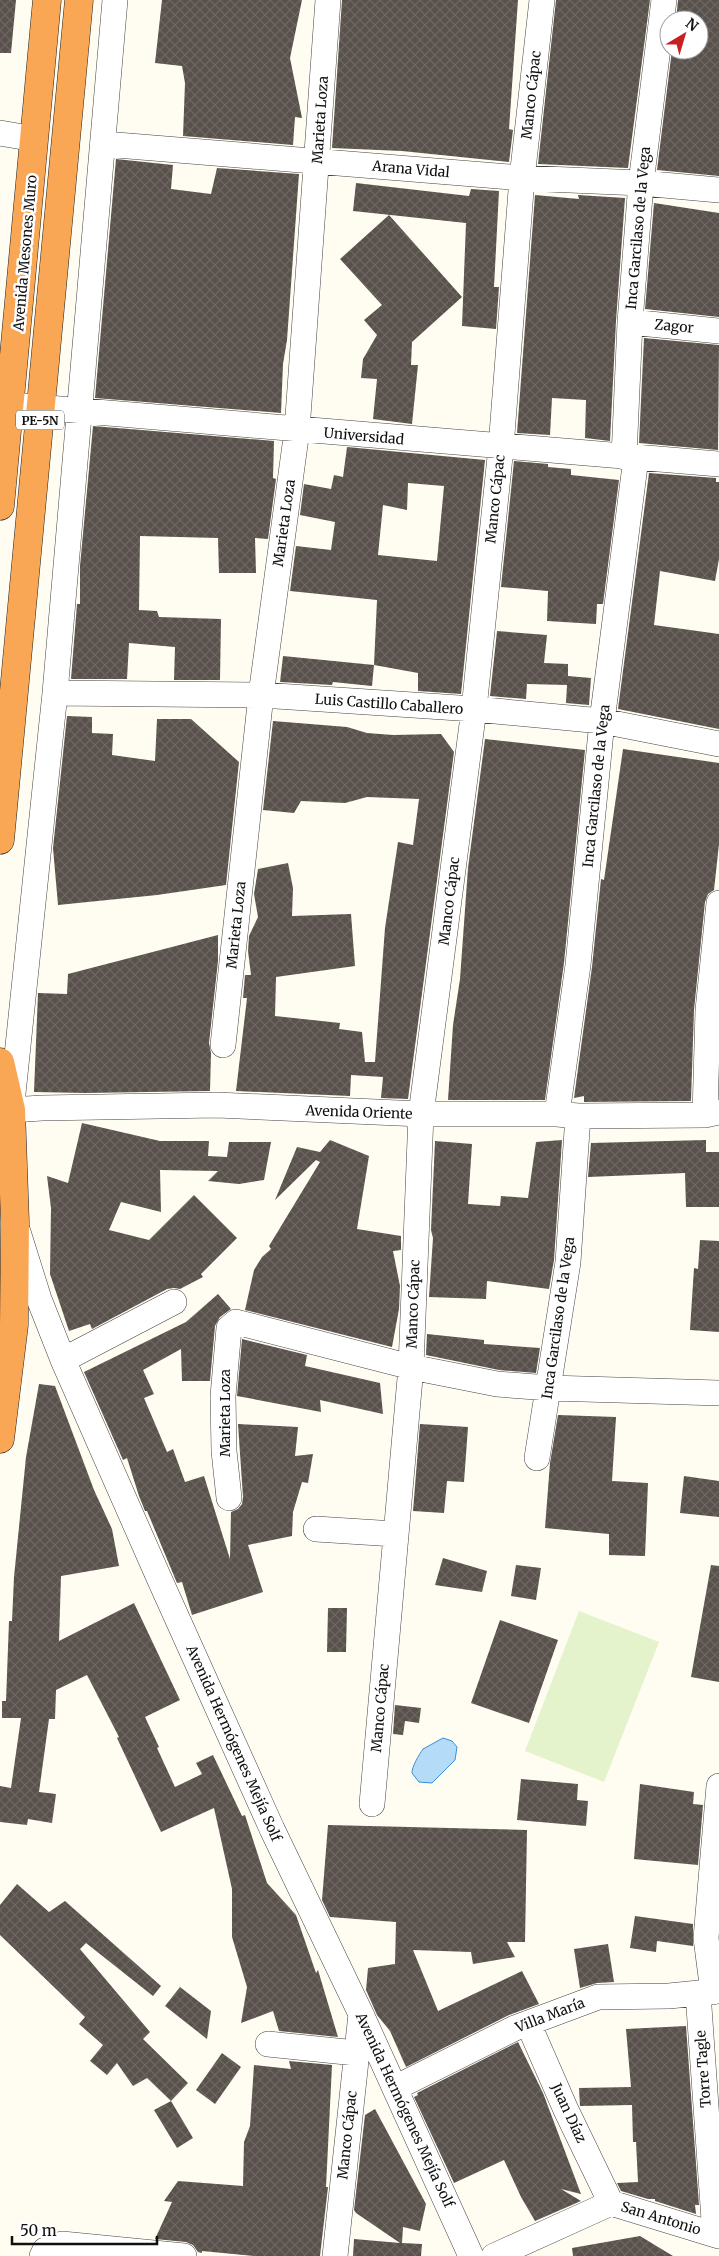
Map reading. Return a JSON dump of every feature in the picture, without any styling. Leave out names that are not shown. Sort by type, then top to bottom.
[{"type":"highway","name":"Avenida Mesones Muro","points":[[0,506],[5,404],[35,140],[47,0]]},
{"type":"highway","name":"PE-5N","points":[[0,840],[79,0]]},
{"type":"highway","points":[[0,1062],[15,1222],[14,1325],[0,1439]]},
{"type":"highway","points":[[0,1177],[15,1222]]},
{"type":"street","points":[[5,1112],[55,693],[115,0]]},
{"type":"street","name":"Marieta Loza","points":[[223,1045],[261,695],[297,430],[328,0]]},
{"type":"street","name":"Manco Cápac","points":[[372,1804],[394,1534],[411,1368],[421,1114],[474,709],[500,447],[522,178],[542,0]]},
{"type":"street","name":"Inca Garcilaso de la Vega","points":[[537,1458],[568,1262],[568,1115],[578,966],[630,457],[630,322],[641,183],[664,0]]},
{"type":"street","points":[[0,133],[35,140]]},
{"type":"street","name":"Arana Vidal","points":[[104,144],[522,178],[641,183],[719,190]]},
{"type":"street","name":"Zagor","points":[[630,322],[719,330]]},
{"type":"street","name":"Universidad","points":[[5,404],[719,464]]},
{"type":"street","name":"Luis Castillo Caballero","points":[[55,693],[261,695],[474,709],[602,721],[719,744]]},
{"type":"street","points":[[712,1113],[708,1010],[719,903]]},
{"type":"street","name":"Avenida Oriente","points":[[5,1112],[42,1108],[217,1105],[421,1114],[568,1115],[712,1113]]},
{"type":"street","name":"Avenida Hermógenes Mejía Solf","points":[[15,1222],[39,1299],[63,1360],[272,1828],[361,2014],[471,2256]]},
{"type":"street","points":[[63,1360],[174,1302]]},
{"type":"street","name":"Marieta Loza","points":[[229,1498],[224,1451],[223,1396],[229,1328],[236,1322],[411,1368]]},
{"type":"street","points":[[411,1368],[497,1384],[549,1388],[719,1393]]},
{"type":"street","points":[[316,1528],[394,1534]]},
{"type":"street","name":"Torre Tagle","points":[[717,2235],[710,1992],[706,1938],[719,1786]]},
{"type":"street","name":"Villa María","points":[[394,2088],[528,2023],[598,1997],[669,1996],[710,1992]]},
{"type":"street","name":"Manco Cápac","points":[[335,2256],[361,2014]]},
{"type":"street","name":"Juan Díaz","points":[[528,2023],[566,2110],[611,2203]]},
{"type":"street","points":[[268,2044],[356,2053]]},
{"type":"street","name":"San Antonio","points":[[494,2256],[611,2203],[717,2235]]},
{"type":"street","points":[[42,2256],[45,2250],[62,2244],[184,2256]]},
{"type":"green space","points":[[579,1611],[659,1642],[604,1782],[525,1751]]},
{"type":"water","points":[[443,1738],[452,1741],[457,1747],[455,1760],[432,1783],[419,1782],[412,1773],[418,1757],[423,1749]]},
{"type":"building","points":[[0,0],[16,0],[11,53],[0,53]]},
{"type":"building","points":[[162,0],[302,0],[290,58],[302,118],[295,117],[293,145],[183,136],[185,83],[182,66],[155,63]]},
{"type":"building","points":[[342,0],[518,0],[509,129],[513,130],[509,162],[402,151],[332,148]]},
{"type":"building","points":[[556,0],[650,0],[628,168],[538,164]]},
{"type":"building","points":[[678,0],[719,0],[719,176],[657,170],[671,60],[709,60],[709,10],[677,10]]},
{"type":"building","points":[[116,159],[173,165],[171,189],[211,194],[217,168],[299,174],[287,340],[283,364],[281,413],[95,398]]},
{"type":"building","points":[[356,183],[469,196],[471,189],[499,191],[494,287],[499,287],[496,329],[462,326],[466,223],[353,211]]},
{"type":"building","points":[[535,195],[579,199],[578,195],[625,198],[610,441],[585,438],[586,400],[552,398],[550,435],[517,433]]},
{"type":"building","points":[[654,203],[719,213],[719,317],[645,309]]},
{"type":"building","points":[[389,215],[462,297],[412,342],[411,365],[418,365],[412,424],[373,419],[377,379],[361,378],[363,359],[377,335],[364,320],[382,305],[340,259]]},
{"type":"building","points":[[644,338],[719,345],[718,450],[639,443]]},
{"type":"building","points":[[93,426],[274,441],[273,478],[276,479],[268,539],[255,538],[256,573],[219,573],[218,538],[140,536],[139,610],[157,611],[159,617],[221,619],[220,680],[174,680],[175,647],[129,643],[127,679],[71,679],[77,604],[80,604],[80,566]]},
{"type":"building","points":[[347,447],[485,460],[461,694],[418,691],[418,673],[374,665],[377,600],[290,591],[296,546],[331,550],[335,522],[300,515],[304,484],[331,489],[334,475],[343,477]],"holes":[[[408,483],[444,486],[437,561],[378,555],[383,505],[407,510]]]},
{"type":"building","points":[[514,461],[548,464],[548,467],[571,469],[571,475],[619,480],[603,604],[597,604],[596,624],[547,621],[548,591],[501,587]]},
{"type":"building","points":[[649,473],[716,478],[716,482],[719,482],[719,559],[715,581],[660,571],[654,625],[719,634],[719,729],[618,709]]},
{"type":"building","points":[[497,631],[547,635],[544,663],[568,664],[568,676],[591,678],[589,705],[566,703],[567,685],[527,684],[526,699],[490,696]]},
{"type":"building","points":[[283,656],[374,665],[372,686],[333,682],[332,685],[280,682]]},
{"type":"building","points":[[67,716],[92,717],[92,733],[113,734],[112,755],[155,761],[157,719],[191,719],[239,762],[226,885],[157,895],[58,905],[53,848]]},
{"type":"building","points":[[273,721],[347,727],[367,733],[393,735],[441,734],[454,752],[408,1099],[381,1098],[383,1077],[351,1075],[350,1096],[236,1091],[247,998],[243,998],[245,975],[251,975],[248,951],[249,936],[258,917],[254,894],[258,869],[288,863],[293,888],[292,916],[351,914],[355,966],[276,977],[275,1016],[340,1023],[339,1029],[362,1032],[365,1062],[375,1062],[385,928],[398,842],[413,845],[419,799],[367,797],[345,803],[301,801],[294,813],[263,810]]},
{"type":"building","points":[[485,739],[585,750],[564,963],[545,1100],[448,1100],[453,1025],[460,979],[468,868]]},
{"type":"building","points":[[623,749],[719,763],[719,844],[714,890],[708,894],[705,902],[694,1010],[691,1101],[584,1102],[584,1096],[574,1098],[592,967],[601,879],[604,880]]},
{"type":"building","points":[[218,935],[218,961],[209,1043],[211,1053],[210,1091],[34,1092],[38,993],[67,994],[68,974]]},
{"type":"building","points":[[82,1123],[160,1141],[209,1141],[208,1156],[227,1157],[229,1142],[271,1142],[264,1180],[239,1184],[208,1181],[218,1171],[160,1170],[161,1212],[121,1202],[109,1230],[149,1240],[194,1195],[237,1238],[201,1274],[203,1277],[180,1289],[167,1289],[92,1329],[90,1324],[69,1331],[50,1274],[51,1208],[47,1176],[68,1183]]},
{"type":"building","points":[[330,1140],[369,1156],[357,1229],[401,1236],[401,1250],[393,1251],[400,1286],[399,1309],[392,1347],[245,1310],[254,1270],[262,1257],[271,1249],[269,1246],[320,1162],[316,1160],[275,1200],[297,1147],[320,1152]]},
{"type":"building","points":[[562,1140],[554,1260],[549,1289],[487,1281],[486,1299],[429,1297],[433,1238],[431,1230],[435,1141],[472,1144],[468,1204],[500,1206],[501,1196],[528,1198],[536,1142]]},
{"type":"building","points":[[706,1140],[706,1152],[719,1152],[719,1207],[686,1207],[685,1173],[588,1177],[591,1143]]},
{"type":"building","points":[[700,1240],[719,1241],[719,1332],[690,1330],[694,1268],[698,1269]]},
{"type":"building","points":[[218,1294],[231,1309],[220,1317],[215,1326],[210,1381],[182,1381],[181,1349],[143,1370],[154,1394],[144,1398],[167,1452],[173,1449],[185,1482],[204,1476],[230,1559],[231,1512],[238,1509],[242,1504],[243,1497],[238,1424],[298,1427],[295,1456],[313,1454],[308,1483],[302,1482],[293,1512],[292,1536],[248,1545],[263,1592],[192,1615],[182,1582],[177,1583],[147,1511],[145,1511],[127,1458],[123,1460],[84,1372],[186,1322]]},
{"type":"building","points":[[427,1334],[484,1340],[484,1344],[540,1348],[536,1373],[499,1370],[426,1355]]},
{"type":"building","points":[[242,1339],[307,1355],[305,1366],[380,1383],[383,1414],[320,1400],[321,1412],[237,1396]]},
{"type":"building","points":[[39,1384],[55,1386],[94,1490],[112,1529],[119,1566],[61,1576],[59,1641],[134,1603],[180,1700],[145,1717],[175,1787],[202,1774],[196,1763],[213,1755],[242,1816],[245,1815],[267,1883],[296,1915],[316,1973],[318,1970],[338,2037],[279,2031],[273,2011],[241,2023],[247,1987],[232,1937],[232,1889],[214,1808],[161,1832],[117,1738],[119,1737],[87,1675],[56,1690],[55,1719],[49,1719],[39,1792],[56,1794],[52,1823],[28,1819],[27,1825],[0,1822],[0,1786],[11,1788],[21,1718],[2,1718],[2,1701],[6,1701],[9,1621],[12,1621],[14,1577],[26,1457]]},
{"type":"building","points":[[558,1415],[616,1417],[612,1481],[648,1483],[645,1556],[609,1555],[609,1534],[545,1528],[550,1463]]},
{"type":"building","points":[[420,1424],[468,1427],[464,1482],[447,1481],[444,1513],[413,1511]]},
{"type":"building","points":[[684,1476],[719,1481],[719,1517],[680,1513]]},
{"type":"building","points":[[443,1558],[487,1571],[482,1592],[435,1585]]},
{"type":"building","points":[[516,1565],[541,1568],[536,1600],[511,1596]]},
{"type":"building","points":[[711,1565],[719,1566],[719,1682],[691,1677]]},
{"type":"building","points":[[328,1608],[347,1608],[346,1652],[327,1652]]},
{"type":"building","points":[[500,1620],[558,1640],[529,1723],[471,1703]]},
{"type":"building","points":[[395,1705],[421,1708],[419,1723],[405,1721],[403,1735],[393,1734]]},
{"type":"building","points":[[521,1779],[578,1784],[577,1800],[588,1801],[586,1826],[517,1820]]},
{"type":"building","points":[[640,1784],[694,1792],[693,1804],[703,1805],[698,1865],[634,1859]]},
{"type":"building","points":[[328,1825],[527,1830],[525,1942],[507,1942],[515,1957],[473,1964],[471,1952],[413,1950],[438,2011],[522,1971],[539,2004],[509,2015],[406,2067],[390,2031],[377,2015],[366,1990],[368,1968],[395,1964],[396,1922],[330,1917],[322,1900]]},
{"type":"building","points":[[17,1884],[49,1912],[65,1901],[161,1986],[153,1996],[86,1943],[80,1949],[150,2032],[143,2039],[188,2083],[171,2101],[147,2078],[133,2086],[117,2063],[107,2075],[90,2061],[103,2045],[79,2024],[85,2017],[0,1935],[0,1905]]},
{"type":"building","points":[[635,1916],[693,1924],[693,1946],[657,1941],[656,1952],[630,1948]]},
{"type":"building","points":[[608,1944],[614,1982],[597,1983],[580,1988],[574,1949]]},
{"type":"building","points":[[180,1987],[211,2011],[207,2039],[165,2006]]},
{"type":"building","points":[[686,2026],[699,2205],[695,2205],[696,2214],[655,2201],[655,2199],[648,2199],[621,2191],[617,2183],[638,2182],[636,2142],[633,2142],[632,2105],[580,2106],[579,2088],[631,2087],[626,2029]]},
{"type":"building","points":[[518,2042],[543,2093],[581,2194],[561,2189],[581,2201],[535,2221],[521,2197],[504,2160],[454,2183],[414,2097],[418,2095],[417,2093]]},
{"type":"building","points":[[222,2053],[241,2067],[215,2104],[196,2090]]},
{"type":"building","points":[[289,2061],[332,2065],[326,2187],[328,2187],[320,2256],[254,2256],[202,2251],[202,2253],[186,2242],[155,2239],[172,2202],[164,2201],[178,2181],[243,2186],[244,2142],[250,2126],[254,2065],[291,2069]]},
{"type":"building","points":[[171,2101],[193,2138],[177,2148],[154,2110]]},
{"type":"building","points":[[375,2109],[426,2204],[420,2231],[403,2227],[402,2243],[422,2244],[421,2256],[353,2256],[354,2239],[400,2243],[354,2210],[365,2115]]},
{"type":"building","points":[[640,2236],[673,2256],[573,2256],[572,2248]]}]
